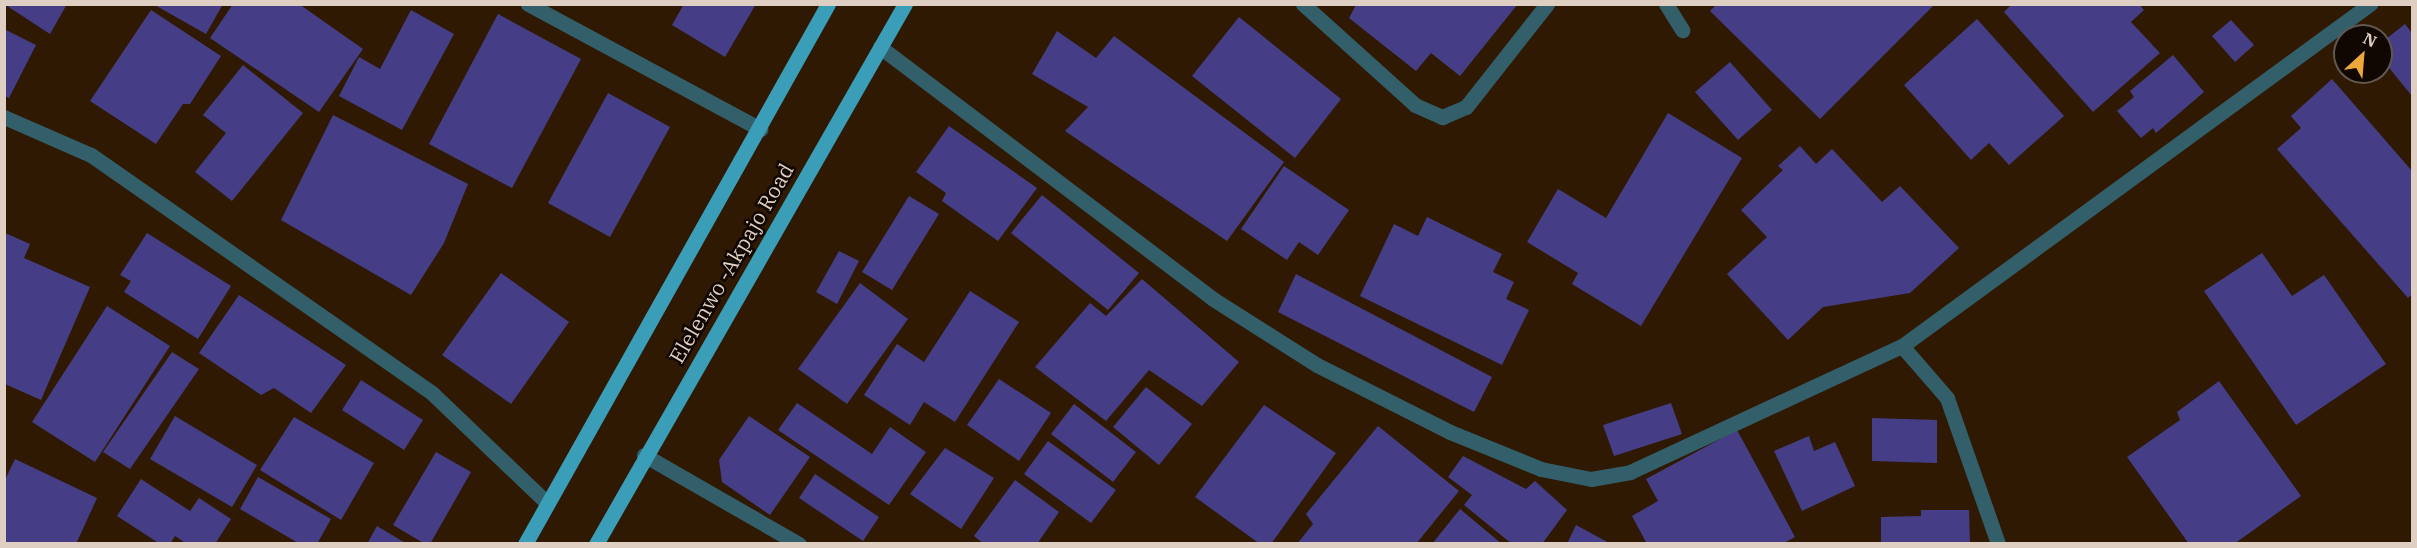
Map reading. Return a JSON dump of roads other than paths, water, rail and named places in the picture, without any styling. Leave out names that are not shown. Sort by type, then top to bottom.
[{"type":"main road","name":"Elelenwo -Akpajo Road","points":[[525,543],[760,129],[828,4]]},
{"type":"main road","name":"Elelenwo -Akpajo Road","points":[[596,543],[644,455],[905,4]]},
{"type":"street","points":[[528,4],[760,129]]},
{"type":"street","points":[[1303,4],[1415,105],[1442,117],[1466,107],[1547,4]]},
{"type":"street","points":[[1666,4],[1682,30]]},
{"type":"street","points":[[880,48],[1213,299],[1317,365],[1450,432],[1541,469],[1591,479],[1630,472],[1902,346],[2370,4]]},
{"type":"street","points":[[4,117],[91,155],[433,394],[547,503]]},
{"type":"street","points":[[1902,346],[1947,398],[1998,543]]},
{"type":"street","points":[[644,455],[799,543]]}]
